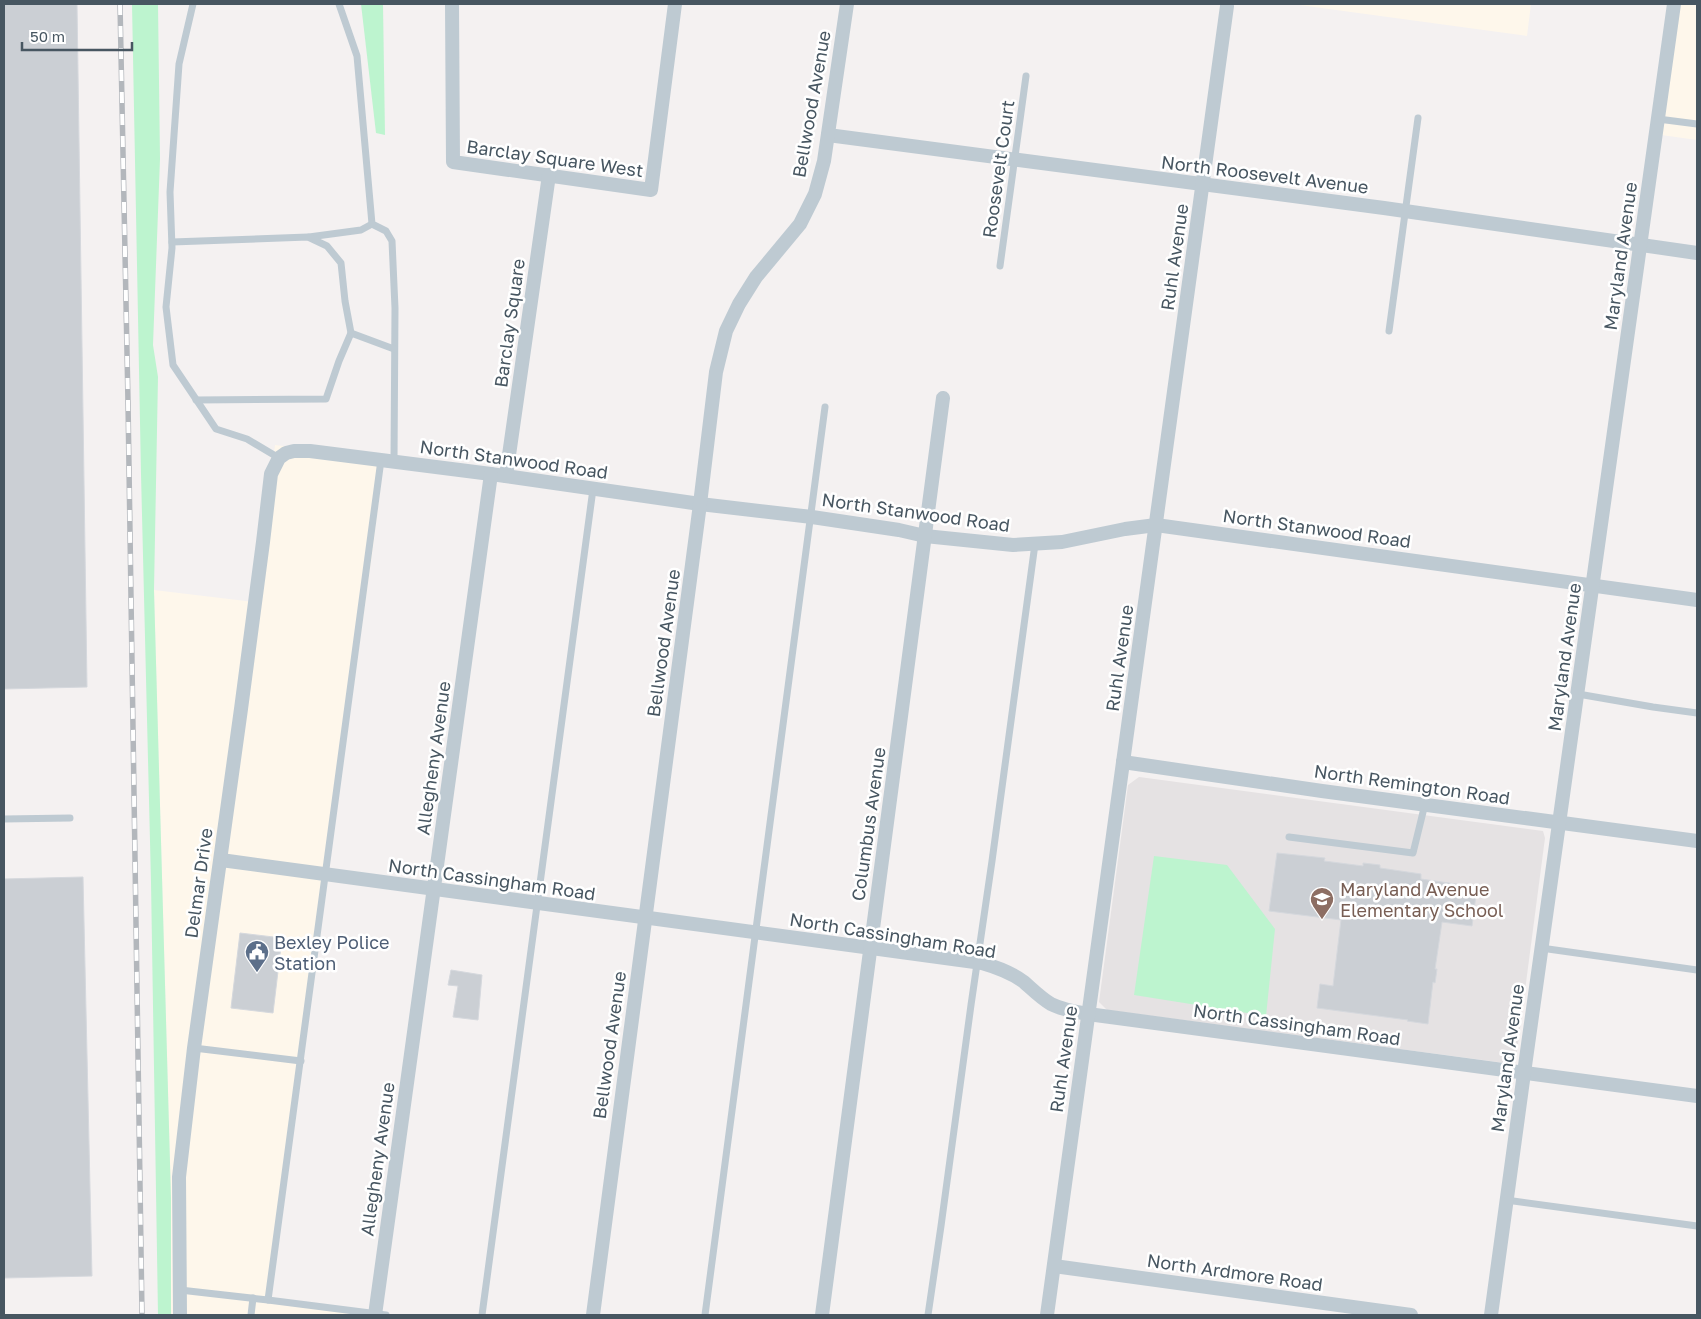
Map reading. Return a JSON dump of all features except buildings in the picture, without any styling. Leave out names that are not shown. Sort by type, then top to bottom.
[{"type":"street","name":"Barclay Square West","points":[[452,4],[453,162],[651,190],[675,4]]},
{"type":"street","name":"Bellwood Avenue","points":[[592,1315],[716,372],[726,331],[739,304],[756,277],[800,224],[814,194],[824,161],[847,4]]},
{"type":"street","name":"Maryland Avenue","points":[[1492,1315],[1506,1200],[1674,4]]},
{"type":"street","name":"Ruhl Avenue","points":[[1047,1315],[1227,5]]},
{"type":"street","name":"North Roosevelt Avenue","points":[[828,135],[1405,211],[1697,252]]},
{"type":"street","name":"Barclay Square","points":[[506,476],[549,175]]},
{"type":"street","name":"Columbus Avenue","points":[[822,1315],[943,398]]},
{"type":"street","name":"North Stanwood Road","points":[[278,458],[294,451],[310,451],[506,476],[700,504],[810,517],[899,530],[925,536],[1014,545],[1062,542],[1125,529],[1156,525],[1697,600]]},
{"type":"street","name":"Delmar Drive","points":[[180,1315],[179,1177],[194,1048],[221,860],[271,474],[278,458]]},
{"type":"street","name":"Allegheny Avenue","points":[[379,1315],[434,890],[491,474]]},
{"type":"street","name":"North Remington Road","points":[[1123,762],[1697,841]]},
{"type":"street","name":"North Cassingham Road","points":[[221,860],[990,965],[1023,981],[1052,1004],[1067,1010],[1088,1014],[1697,1096]]},
{"type":"street","name":"North Ardmore Road","points":[[1054,1266],[1411,1315]]},
{"type":"lane","points":[[193,4],[180,64],[170,192],[172,242],[166,307],[173,365],[216,429],[247,439],[278,458]]},
{"type":"lane","points":[[339,4],[357,56],[372,224]]},
{"type":"lane","name":"Roosevelt Court","points":[[1000,266],[1026,76]]},
{"type":"lane","points":[[1389,331],[1418,118]]},
{"type":"lane","points":[[1658,120],[1697,124]]},
{"type":"lane","points":[[172,242],[308,237],[362,230],[372,224]]},
{"type":"lane","points":[[268,1300],[325,875],[387,461],[394,349],[392,241],[386,231],[372,224]]},
{"type":"lane","points":[[196,400],[326,399],[339,361],[351,334],[341,263],[327,246],[308,237]]},
{"type":"lane","points":[[351,334],[394,349]]},
{"type":"lane","points":[[705,1315],[825,407]]},
{"type":"lane","points":[[482,1315],[536,904],[594,488]]},
{"type":"lane","points":[[928,1315],[994,851],[1035,544]]},
{"type":"lane","points":[[1578,694],[1697,713]]},
{"type":"lane","points":[[1289,837],[1413,853],[1425,804]]},
{"type":"lane","points":[[4,819],[70,818]]},
{"type":"lane","points":[[1541,948],[1697,970]]},
{"type":"lane","points":[[194,1048],[301,1061]]},
{"type":"lane","points":[[1506,1200],[1697,1226]]},
{"type":"lane","points":[[180,1290],[379,1315]]},
{"type":"lane","points":[[251,1315],[253,1298]]},
{"type":"shaded area","points":[[1292,4],[1531,4],[1527,36]]},
{"type":"shaded area","points":[[1670,4],[1697,4],[1697,140],[1654,134]]},
{"type":"shaded area","points":[[275,445],[384,458],[267,1300],[375,1315],[171,1315],[171,1198],[154,590],[254,602]]},
{"type":"shaded area","name":"Maryland Avenue Elementary School","points":[[1139,777],[1543,831],[1545,838],[1516,1059],[1505,1063],[1107,1010],[1099,1002],[1128,785]]},
{"type":"green space","points":[[132,4],[158,4],[160,159],[153,345],[158,377],[154,590],[171,1198],[171,1315],[158,1315],[151,882]]},
{"type":"green space","points":[[361,4],[383,4],[385,135],[376,133]]},
{"type":"green space","points":[[1154,856],[1227,865],[1275,929],[1266,1016],[1134,995]]},
{"type":"railway","points":[[120,4],[142,1315]]},
{"type":"place","name":"Maryland Avenue Elementary School","points":[[1322,920]]},
{"type":"place","name":"Bexley Police Station","points":[[257,973]]}]
